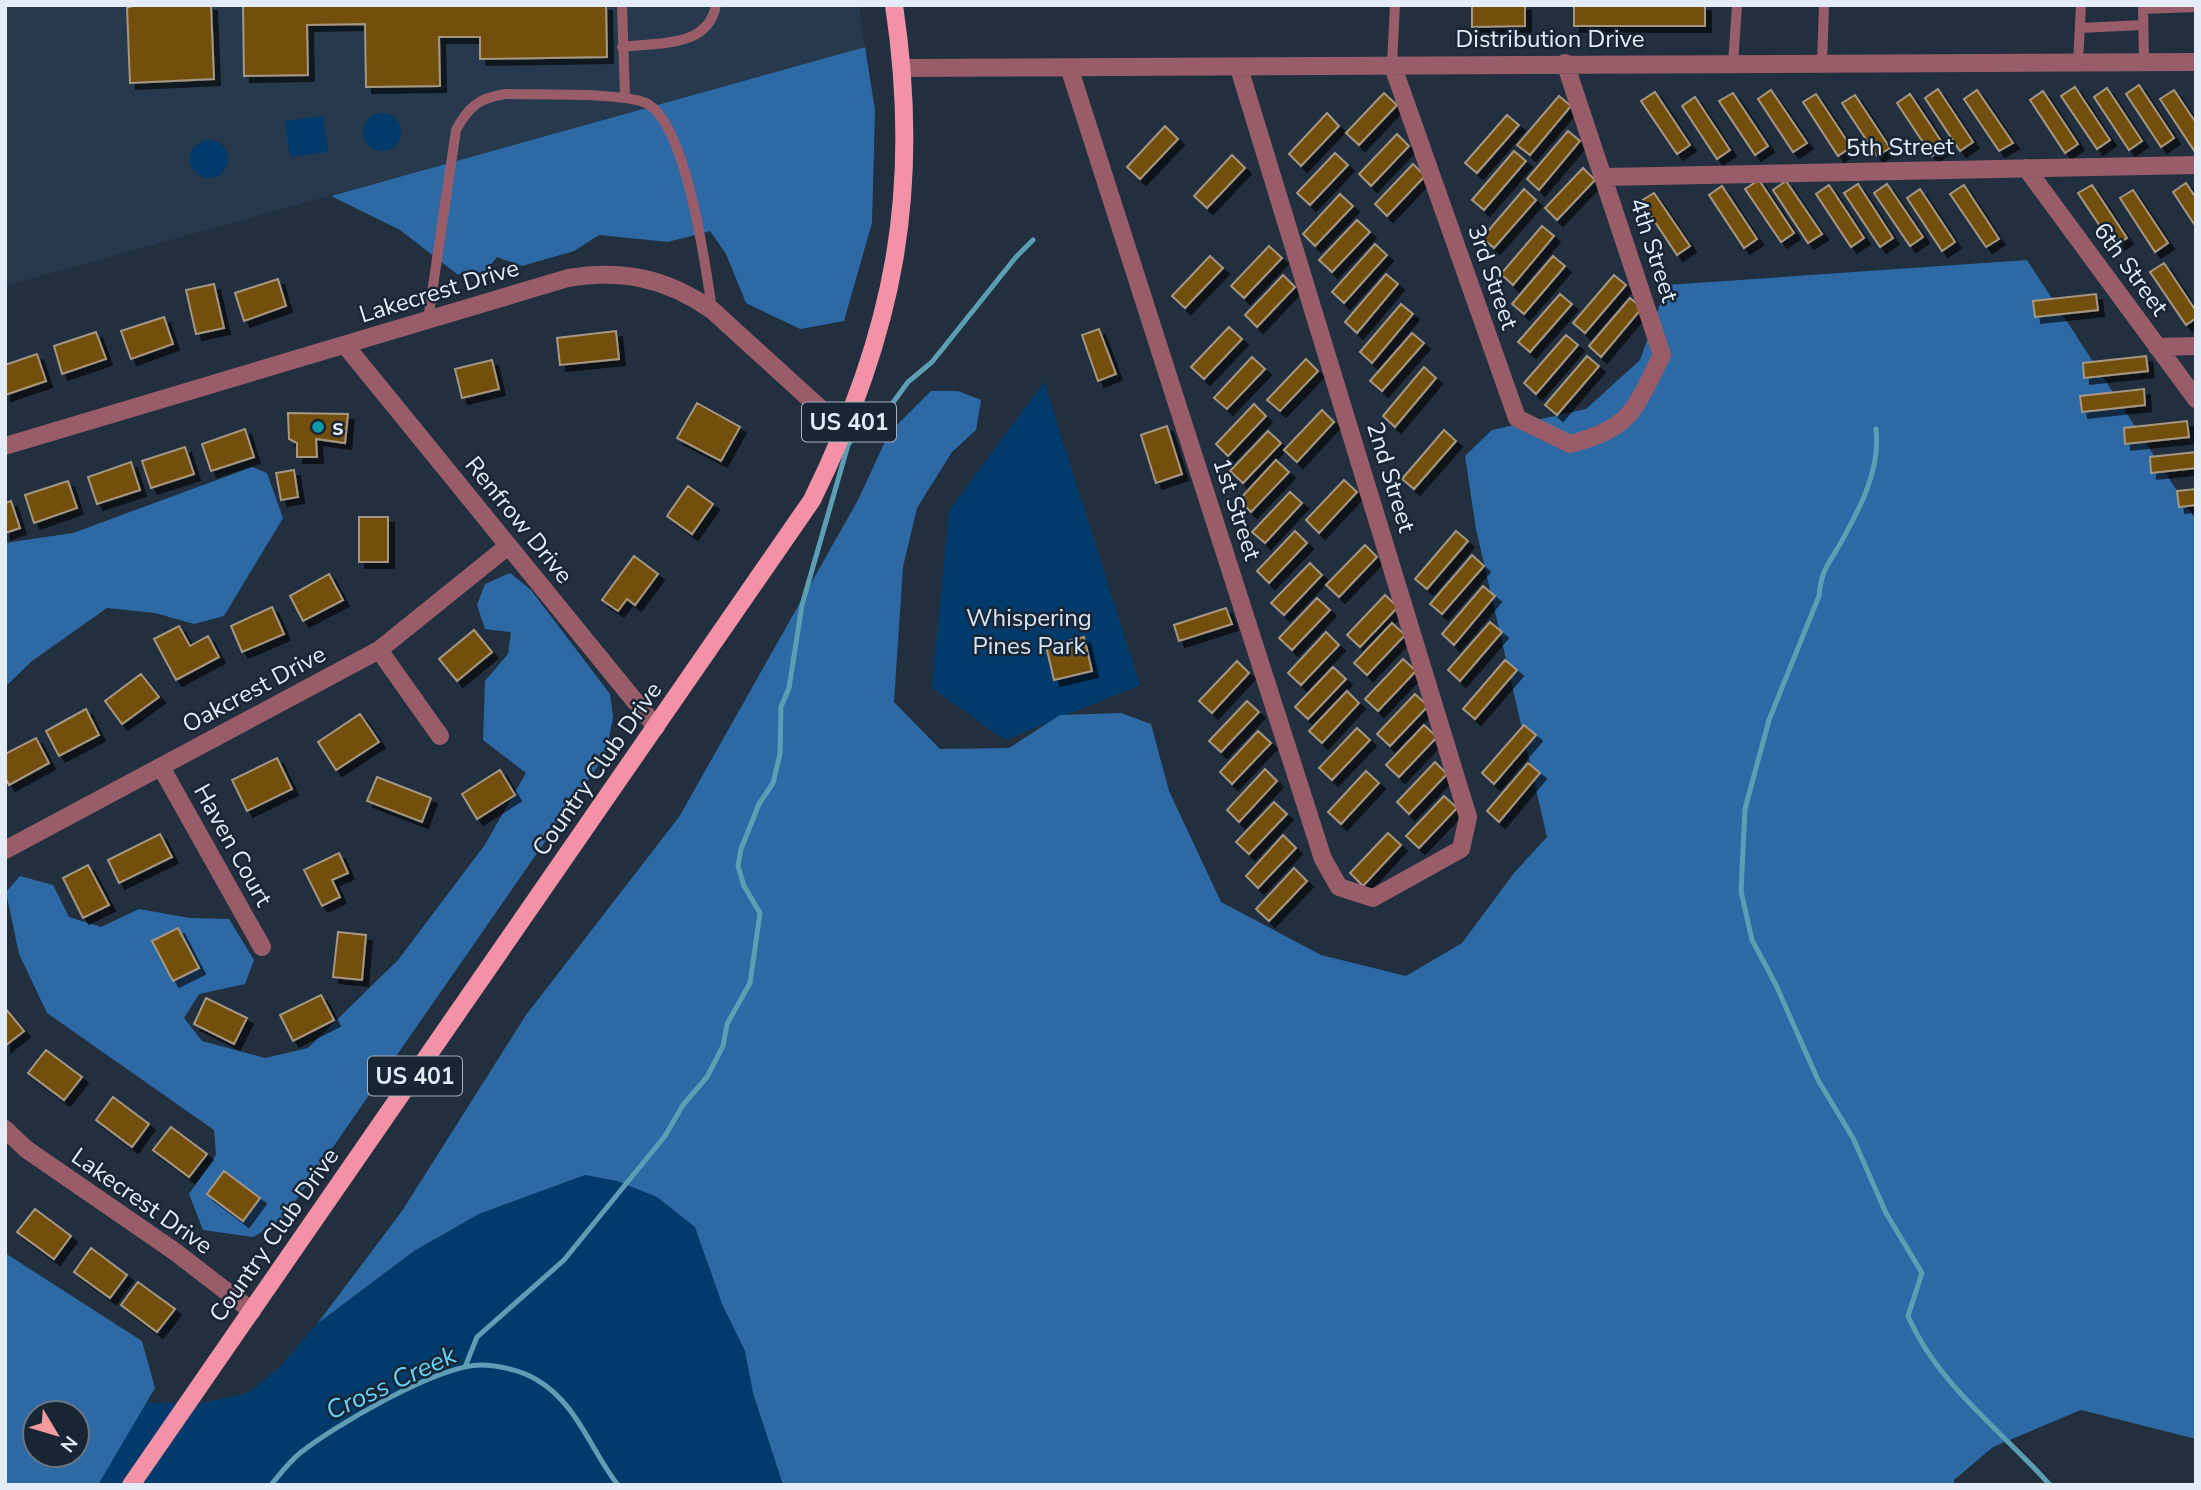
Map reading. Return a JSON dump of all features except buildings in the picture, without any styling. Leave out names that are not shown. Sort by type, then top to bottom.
[{"type":"main road","name":"Country Club Drive","points":[[131,1485],[811,500],[846,432],[881,327],[892,277],[904,163],[903,68],[894,5]]},
{"type":"street","name":"Distribution Drive","points":[[903,68],[2196,62]]},
{"type":"street","name":"4th Street","points":[[1565,63],[1662,355],[1632,413],[1603,436]]},
{"type":"street","name":"3rd Street","points":[[1392,64],[1517,418],[1570,444],[1603,436]]},
{"type":"street","name":"1st Street","points":[[1069,67],[1324,859],[1339,887],[1373,898],[1412,876]]},
{"type":"street","name":"2nd Street","points":[[1239,68],[1468,817],[1461,849],[1412,876]]},
{"type":"street","name":"5th Street","points":[[1605,177],[2196,165]]},
{"type":"street","name":"6th Street","points":[[2026,169],[2196,399]]},
{"type":"street","name":"Lakecrest Drive","points":[[5,446],[568,278],[593,274],[643,276],[680,289],[712,310],[846,432]]},
{"type":"street","name":"Renfrow Drive","points":[[345,345],[656,727]]},
{"type":"street","points":[[2157,347],[2196,345]]},
{"type":"street","name":"Oakcrest Drive","points":[[5,850],[379,650],[508,546]]},
{"type":"street","points":[[379,650],[440,736]]},
{"type":"street","name":"Haven Court","points":[[162,767],[262,947]]},
{"type":"street","name":"Lakecrest Drive","points":[[5,1129],[26,1150],[174,1251],[252,1311]]},
{"type":"lane","points":[[622,5],[625,96]]},
{"type":"lane","points":[[622,47],[696,36],[712,22],[716,5]]},
{"type":"lane","points":[[1392,64],[1395,5]]},
{"type":"lane","points":[[1733,64],[1737,5]]},
{"type":"lane","points":[[1822,64],[1824,5]]},
{"type":"lane","points":[[2078,63],[2081,5]]},
{"type":"lane","points":[[2144,62],[2143,7],[2196,7]]},
{"type":"lane","points":[[2080,28],[2143,25]]},
{"type":"lane","points":[[428,320],[456,130],[466,110],[485,97],[505,94],[625,96],[647,104],[664,118],[676,145],[701,237],[712,310]]},
{"type":"shaded area","points":[[5,5],[859,5],[865,47],[5,286]]},
{"type":"shaded area","points":[[865,47],[875,110],[872,223],[844,321],[800,329],[746,303],[726,254],[710,231],[668,242],[599,235],[574,251],[522,266],[497,257],[481,277],[457,274],[400,230],[331,196]]},
{"type":"shaded area","points":[[2027,260],[2196,520],[2196,1439],[2081,1410],[1993,1447],[1954,1480],[1954,1485],[783,1485],[753,1393],[745,1351],[722,1304],[695,1227],[657,1197],[617,1181],[585,1175],[479,1214],[414,1251],[317,1324],[402,1211],[526,1015],[679,817],[858,500],[889,433],[931,391],[958,391],[981,400],[976,430],[952,452],[917,508],[903,567],[894,702],[940,749],[1009,748],[1060,715],[1121,713],[1151,724],[1169,791],[1221,902],[1321,955],[1406,976],[1462,943],[1514,873],[1547,837],[1476,529],[1465,456],[1492,430],[1586,409],[1640,360],[1667,285]]},
{"type":"shaded area","points":[[252,467],[267,473],[283,518],[224,616],[194,624],[155,613],[107,608],[32,661],[5,687],[5,543],[73,533]]},
{"type":"shaded area","points":[[510,573],[531,590],[610,694],[613,717],[606,754],[283,1219],[253,1237],[203,1230],[189,1194],[216,1155],[214,1130],[47,1013],[19,954],[6,892],[20,876],[53,885],[69,917],[101,927],[139,909],[190,918],[229,919],[254,960],[245,984],[199,994],[184,1018],[202,1041],[265,1058],[308,1048],[398,960],[484,846],[526,773],[483,740],[485,681],[508,654],[511,632],[485,629],[477,605],[485,584]]},
{"type":"shaded area","points":[[5,1253],[142,1341],[155,1388],[98,1485],[5,1485]]},
{"type":"green space","points":[[382,113],[395,119],[401,132],[395,145],[382,151],[369,145],[363,132],[369,119]]},
{"type":"green space","points":[[323,116],[328,152],[290,157],[285,121]]},
{"type":"green space","points":[[209,140],[222,146],[228,159],[222,172],[209,178],[196,172],[190,159],[196,146]]},
{"type":"green space","name":"Whispering Pines Park","points":[[1044,382],[1140,685],[1005,740],[932,688],[949,511]]},
{"type":"green space","points":[[585,1175],[617,1181],[657,1197],[695,1227],[722,1304],[745,1351],[753,1393],[783,1485],[5,1485],[5,1406],[21,1402],[21,1469],[91,1469],[91,1399],[33,1399],[57,1393],[156,1403],[202,1403],[248,1393],[279,1368],[317,1324],[414,1251],[479,1214]]},
{"type":"waterway","points":[[465,1367],[477,1337],[564,1260],[665,1136],[683,1105],[707,1077],[723,1046],[727,1024],[750,983],[760,913],[744,886],[738,866],[741,849],[759,804],[773,783],[780,754],[781,707],[789,688],[802,605],[848,445],[856,432],[889,408],[908,382],[932,362],[1016,257],[1033,240]]},
{"type":"waterway","points":[[1876,429],[1875,460],[1867,489],[1825,569],[1819,596],[1769,720],[1745,809],[1741,891],[1752,940],[1776,985],[1818,1080],[1853,1138],[1886,1213],[1922,1273],[1908,1316],[1920,1341],[1953,1385],[2050,1485]]},
{"type":"waterway","name":"Cross Creek","points":[[271,1485],[300,1453],[361,1413],[439,1375],[481,1365],[518,1371],[551,1390],[573,1414],[618,1485]]},
{"type":"place","name":"s","points":[[318,427]]}]
